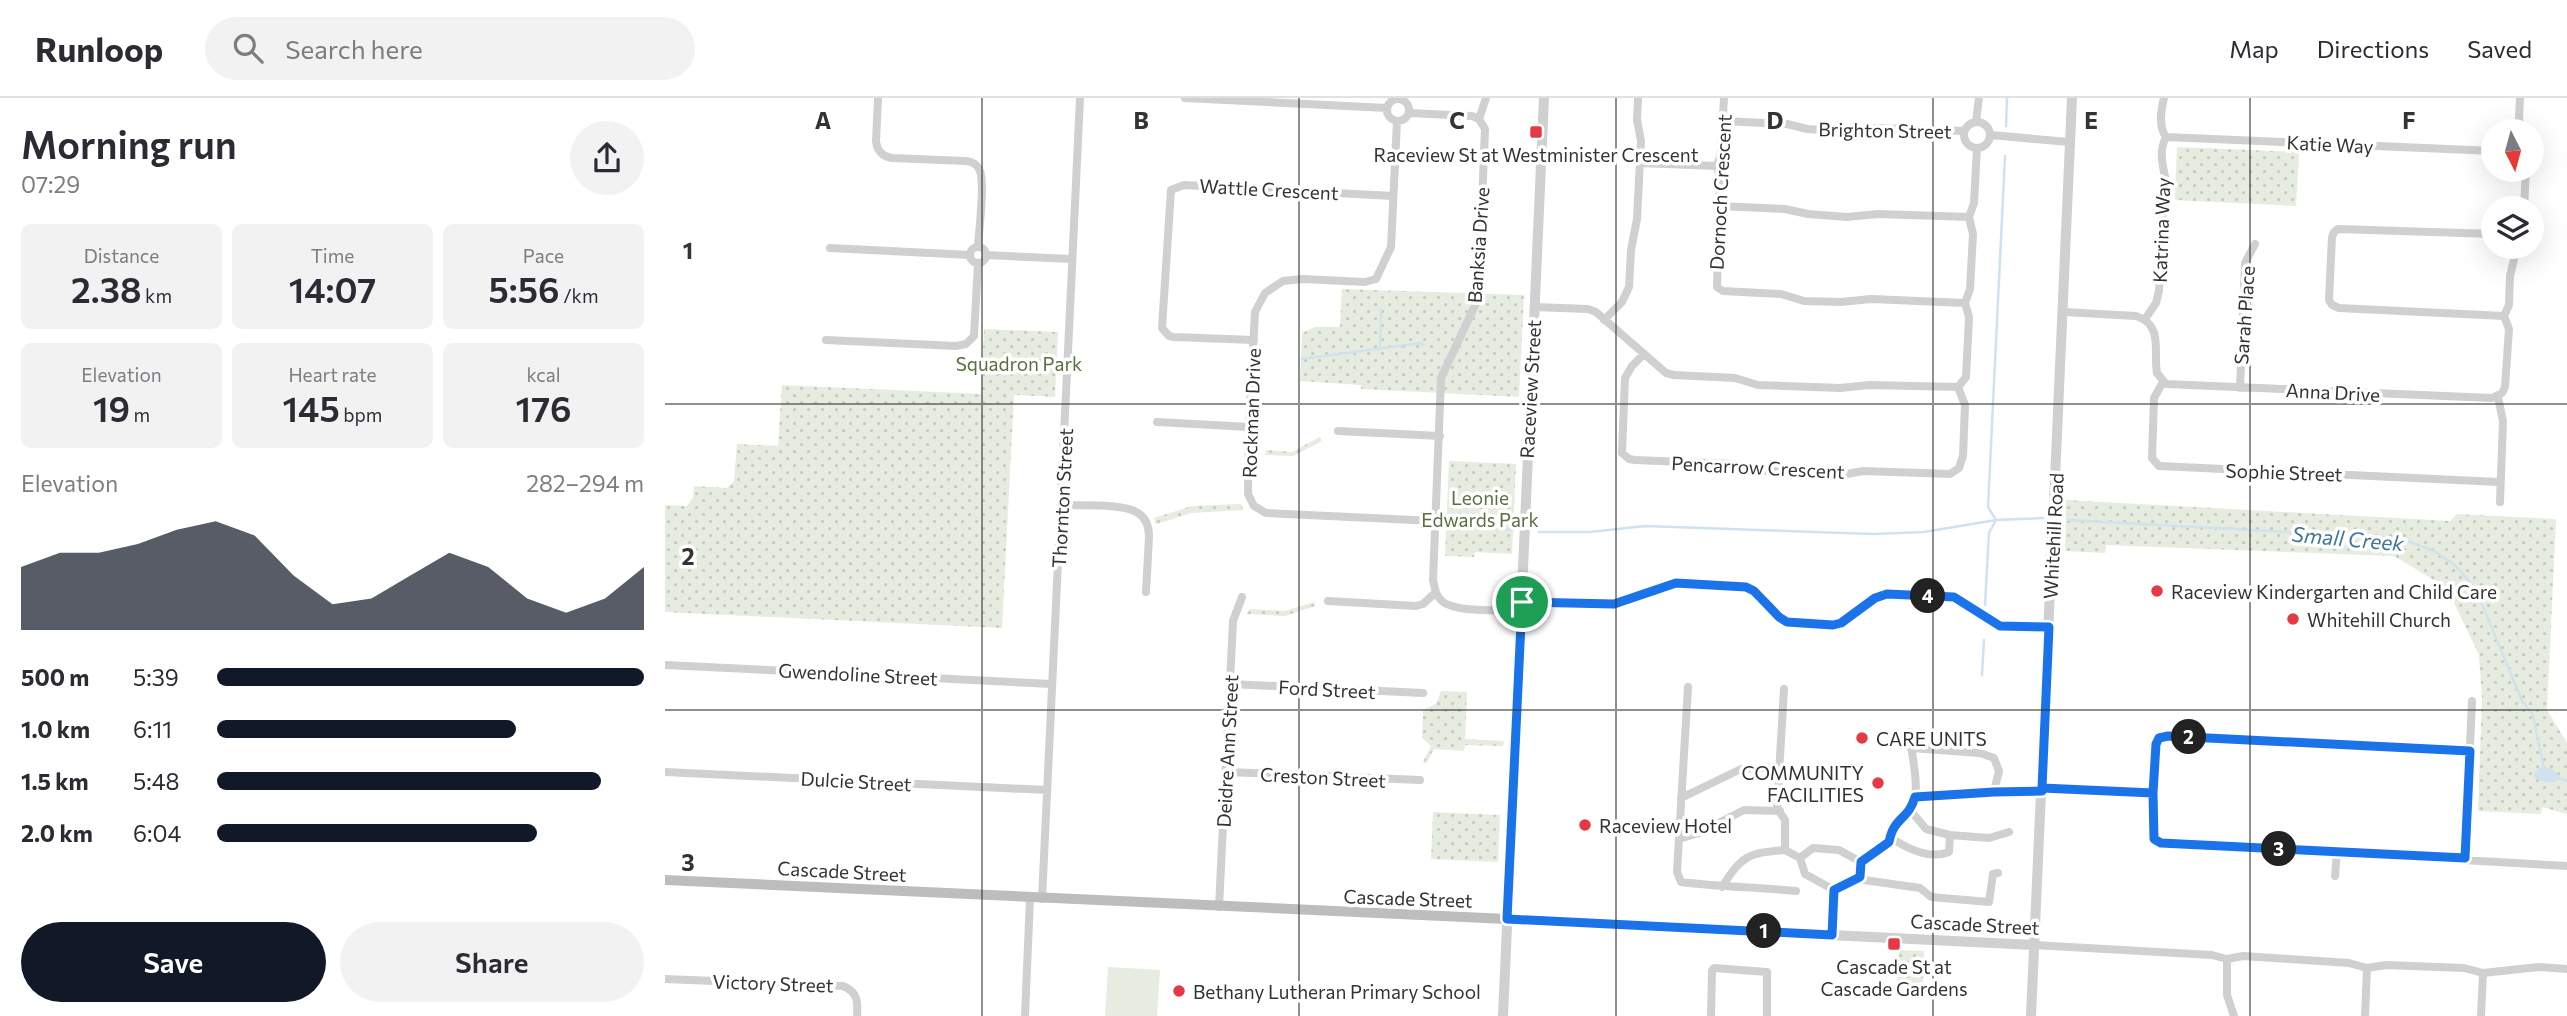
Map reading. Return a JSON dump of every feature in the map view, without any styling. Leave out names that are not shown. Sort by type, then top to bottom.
[{"type":"main road","name":"Cascade Street","points":[[665,880],[1507,919]]},
{"type":"street","points":[[878,98],[876,141],[882,155],[892,158],[966,161],[972,162],[979,169],[982,180],[978,246]]},
{"type":"street","name":"Thornton Street","points":[[1042,899],[1080,98]]},
{"type":"street","points":[[1185,98],[1387,107]]},
{"type":"street","points":[[1409,113],[1479,119],[1486,98]]},
{"type":"street","name":"Raceview Street","points":[[1503,1016],[1544,98]]},
{"type":"street","points":[[1605,320],[1622,302],[1629,287],[1640,163],[1638,98]]},
{"type":"street","name":"Dornoch Crescent","points":[[1724,98],[1721,153],[1717,166],[1720,179],[1717,287],[1723,291],[1780,294],[1804,300],[1841,303],[1871,299],[1965,303]]},
{"type":"street","points":[[1976,121],[1979,98]]},
{"type":"street","name":"Whitehill Road","points":[[2031,1016],[2072,98]]},
{"type":"street","name":"Katrina Way","points":[[2145,319],[2158,297],[2165,177],[2161,147],[2166,137],[2162,131],[2161,113],[2164,98]]},
{"type":"street","points":[[2519,119],[2520,98]]},
{"type":"street","points":[[1387,107],[1398,99],[1405,102],[1409,113]]},
{"type":"street","points":[[1387,107],[1390,118],[1397,121],[1403,120],[1409,113]]},
{"type":"street","name":"Banksia Drive","points":[[1435,521],[1441,378],[1478,299],[1485,129],[1479,119]]},
{"type":"street","name":"Rockman Drive","points":[[1397,121],[1391,247],[1376,279],[1365,282],[1303,279],[1283,281],[1265,293],[1255,313],[1248,494],[1254,506],[1266,513],[1435,521]]},
{"type":"street","name":"Brighton Street","points":[[1722,121],[1787,124],[1807,130],[1854,132],[1877,128],[1964,131]]},
{"type":"street","points":[[1976,121],[1985,124],[1991,135],[1986,145],[1977,148],[1966,143],[1964,131],[1969,124],[1976,121]]},
{"type":"street","points":[[1991,135],[2069,142]]},
{"type":"street","name":"Katie Way","points":[[2166,137],[2481,149]]},
{"type":"street","points":[[1534,307],[1596,312],[1666,373],[1674,376],[1735,378],[1758,384],[1840,388],[1869,385],[1958,387],[1966,377],[1969,317],[1965,303],[1970,289],[1973,234],[1969,217],[1974,203],[1977,148]]},
{"type":"street","points":[[1640,163],[1717,166]]},
{"type":"street","name":"Wattle Crescent","points":[[1254,340],[1174,337],[1162,328],[1171,190],[1184,185],[1393,196]]},
{"type":"street","points":[[1718,206],[1785,209],[1808,214],[1847,216],[1878,214],[1969,217]]},
{"type":"street","points":[[2481,234],[2338,229],[2332,237],[2329,300],[2339,308],[2504,316]]},
{"type":"street","name":"Sarah Place","points":[[2240,387],[2245,263],[2255,244]]},
{"type":"street","points":[[978,246],[985,250],[986,255],[984,260],[978,263],[971,259],[970,255],[972,248],[978,246]]},
{"type":"street","points":[[830,248],[970,255]]},
{"type":"street","points":[[986,255],[1072,259]]},
{"type":"street","points":[[2500,502],[2503,421],[2498,397],[2505,387],[2507,372],[2509,329],[2504,316],[2509,306],[2510,276],[2515,259]]},
{"type":"street","points":[[826,340],[956,346],[966,344],[974,336],[978,263]]},
{"type":"street","points":[[2064,312],[2136,316],[2145,319],[2156,333],[2156,368],[2163,382]]},
{"type":"street","name":"Pencarrow Crescent","points":[[1644,354],[1625,378],[1622,453],[1635,460],[1733,464],[1754,470],[1842,475],[1863,471],[1950,474],[1959,468],[1963,456],[1965,405],[1958,387]]},
{"type":"street","name":"Anna Drive","points":[[2163,382],[2498,397]]},
{"type":"street","name":"Sophie Street","points":[[2163,382],[2154,398],[2152,458],[2159,466],[2499,482]]},
{"type":"street","points":[[1157,422],[1249,428]]},
{"type":"street","points":[[1338,431],[1440,436]]},
{"type":"street","points":[[1062,505],[1131,509],[1143,517],[1149,530],[1146,592]]},
{"type":"street","points":[[1435,521],[1433,580],[1436,593],[1452,607],[1614,604],[1664,586],[1687,583],[1746,587],[1754,591],[1787,622],[1833,625],[1841,623],[1875,598],[1887,594],[1954,597],[2000,626],[2049,627]]},
{"type":"street","points":[[1328,601],[1416,606],[1423,604],[1436,593]]},
{"type":"street","name":"Deidre Ann Street","points":[[1219,907],[1233,621],[1242,597]]},
{"type":"street","name":"Gwendoline Street","points":[[665,665],[1052,684]]},
{"type":"street","name":"Ford Street","points":[[1230,684],[1423,693]]},
{"type":"street","points":[[1688,687],[1677,872],[1681,882],[1797,891]]},
{"type":"street","points":[[1784,689],[1777,808],[1785,820],[1785,850]]},
{"type":"street","points":[[2465,858],[2472,701]]},
{"type":"street","points":[[1861,862],[1889,842],[1892,826],[1911,811],[1915,797],[1909,732]]},
{"type":"street","points":[[2470,751],[2168,736],[2159,738],[2156,744],[2153,793],[2154,839],[2161,843],[2465,858],[2567,866]]},
{"type":"street","points":[[1911,748],[1980,753],[1994,758],[1999,771],[1994,792]]},
{"type":"street","points":[[1681,798],[1741,768],[1780,767]]},
{"type":"street","name":"Dulcie Street","points":[[665,772],[1047,790]]},
{"type":"street","name":"Creston Street","points":[[1227,772],[1420,780]]},
{"type":"street","points":[[1915,797],[2042,790],[2153,793]]},
{"type":"street","points":[[1679,839],[1699,833],[1744,810],[1780,811]]},
{"type":"street","points":[[1911,811],[1926,829],[1950,835],[1989,838],[2009,832]]},
{"type":"street","points":[[1890,837],[1907,849],[1939,856],[1949,852],[1950,835]]},
{"type":"street","points":[[1800,858],[1813,848],[1839,850],[1861,862]]},
{"type":"street","points":[[1721,887],[1738,863],[1760,852],[1785,850],[1800,858],[1805,874],[1834,890]]},
{"type":"street","points":[[2335,876],[2337,852]]},
{"type":"street","points":[[1834,890],[1860,877],[1861,862]]},
{"type":"street","points":[[1857,879],[1920,888],[1931,897],[1989,902],[1993,874],[1998,873]]},
{"type":"street","points":[[1832,935],[1834,890]]},
{"type":"street","points":[[1025,1016],[1030,898]]},
{"type":"street","name":"Cascade Street","points":[[1507,919],[2034,945],[2213,955],[2227,959],[2243,956],[2349,963],[2367,968],[2386,965],[2425,966],[2464,968],[2483,973],[2539,967],[2567,969]]},
{"type":"street","points":[[2227,959],[2227,995],[2234,1016]]},
{"type":"street","points":[[1711,1016],[1714,968],[1767,972],[1767,1016]]},
{"type":"street","points":[[2365,1016],[2367,968]]},
{"type":"street","points":[[2481,1016],[2483,973]]},
{"type":"street","name":"Victory Street","points":[[665,979],[843,986],[857,996],[857,1016]]},
{"type":"green space","points":[[2177,147],[2299,152],[2296,206],[2175,200]]},
{"type":"green space","points":[[1342,289],[1524,295],[1519,397],[1361,389],[1361,385],[1300,381],[1302,333],[1315,327],[1340,327]]},
{"type":"green space","name":"Squadron Park","points":[[984,329],[1058,332],[1055,397],[1014,395],[1002,628],[665,612],[665,505],[687,506],[693,498],[694,486],[727,488],[734,481],[737,444],[778,446],[782,385],[981,394]]},
{"type":"green space","points":[[1320,437],[1322,441],[1293,456],[1265,455],[1266,450],[1292,452]]},
{"type":"green space","name":"Leonie Edwards Park","points":[[1449,461],[1516,464],[1512,554],[1475,552],[1474,557],[1445,556]]},
{"type":"green space","points":[[2066,500],[2450,521],[2457,514],[2556,519],[2547,710],[2567,743],[2567,814],[2542,807],[2541,814],[2478,811],[2482,698],[2479,655],[2447,588],[2394,556],[2106,545],[2105,553],[2065,551]]},
{"type":"green space","points":[[1241,504],[1243,510],[1192,513],[1156,524],[1154,518],[1192,506]]},
{"type":"green space","points":[[1314,602],[1315,606],[1285,616],[1246,614],[1250,609],[1285,611]]},
{"type":"green space","points":[[1441,691],[1467,692],[1465,739],[1504,741],[1503,746],[1465,745],[1464,751],[1434,749],[1426,764],[1423,762],[1431,746],[1422,738],[1423,710],[1436,704]]},
{"type":"green space","points":[[1433,812],[1500,815],[1498,862],[1431,859]]},
{"type":"green space","points":[[1899,950],[1924,951],[1923,983],[1897,982]]},
{"type":"green space","points":[[1108,967],[1160,970],[1157,1016],[1105,1016]]},
{"type":"water","points":[[2538,768],[2551,768],[2561,777],[2560,780],[2549,783],[2533,776]]},
{"type":"waterway","name":"Small Creek","points":[[2006,126],[2007,98]]},
{"type":"waterway","name":"Small Creek","points":[[2005,156],[1988,507],[1996,520],[2043,518]]},
{"type":"waterway","points":[[1380,348],[1381,310]]},
{"type":"waterway","points":[[1302,359],[1421,343],[1423,345]]},
{"type":"waterway","points":[[1539,532],[1590,532],[1645,526],[1873,534],[1924,532],[1996,520]]},
{"type":"waterway","points":[[1985,605],[1989,533],[1996,520]]},
{"type":"waterway","name":"Small Creek","points":[[2068,520],[2398,538],[2434,551],[2455,565],[2469,581],[2482,604],[2522,701],[2533,715],[2544,769]]},
{"type":"waterway","points":[[1451,526],[1514,530]]},
{"type":"waterway","points":[[1982,675],[1984,640]]},
{"type":"waterway","name":"Small Creek","points":[[2560,779],[2567,781]]},
{"type":"place","name":"Raceview St at Westminister Crescent","points":[[1536,132]]},
{"type":"place","name":"Raceview Kindergarten and Child Care","points":[[2157,591]]},
{"type":"place","name":"Whitehill Church","points":[[2293,619]]},
{"type":"place","name":"CARE UNITS","points":[[1862,738]]},
{"type":"place","name":"COMMUNITY FACILITIES","points":[[1878,783]]},
{"type":"place","name":"Raceview Hotel","points":[[1585,825]]},
{"type":"place","name":"Cascade St at Cascade Gardens","points":[[1894,944]]},
{"type":"place","name":"Bethany Lutheran Primary School","points":[[1179,991]]},
{"type":"route","points":[[1522,602],[1507,919],[1832,935],[1834,890],[1860,877],[1861,862],[1889,842],[1892,826],[1911,811],[1915,797],[2042,791],[2042,788],[2153,793],[2156,744],[2159,738],[2168,736],[2470,751],[2465,858],[2161,843],[2154,839],[2152,831],[2153,793],[2098,790],[2042,788],[2049,627],[2000,626],[1954,597],[1887,594],[1875,598],[1841,623],[1833,625],[1787,622],[1754,591],[1746,587],[1676,583],[1614,604],[1522,602]]}]
